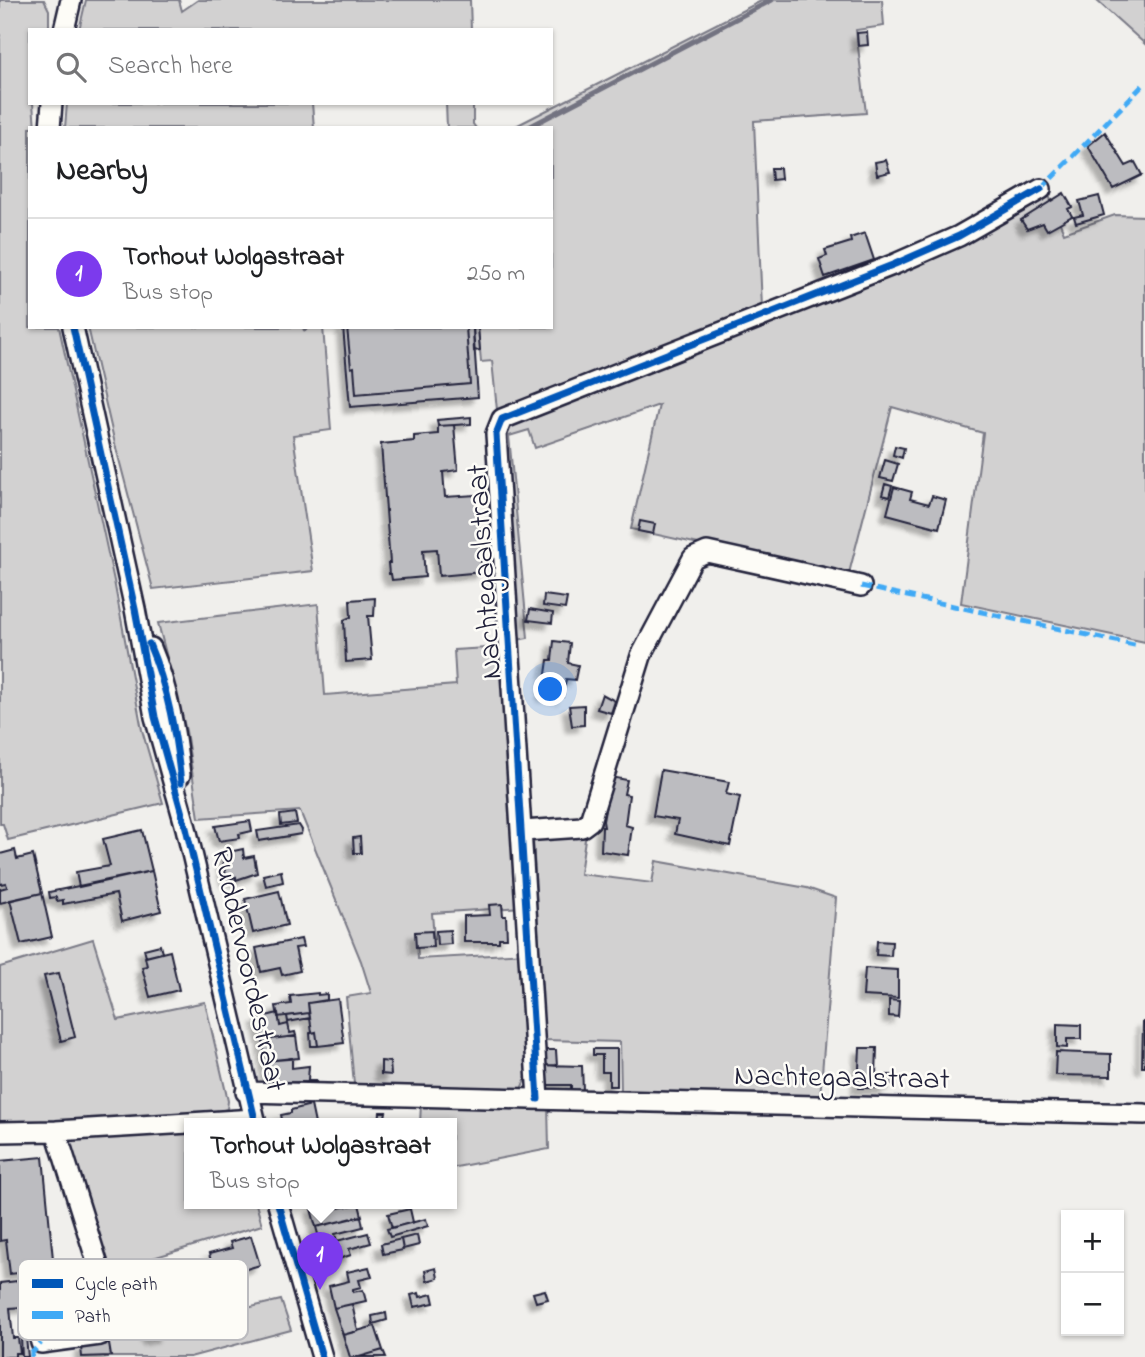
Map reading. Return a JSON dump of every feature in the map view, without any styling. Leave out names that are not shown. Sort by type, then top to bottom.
[{"type":"street","points":[[64,28],[66,2]]},
{"type":"street","points":[[50,126],[52,105]]},
{"type":"street","name":"Nachtegaalstraat","points":[[538,1099],[496,434],[502,419],[908,258],[959,236],[1041,189]]},
{"type":"street","name":"Ruddervoordestraat","points":[[74,329],[135,609],[160,669],[171,713],[186,828],[254,1118]]},
{"type":"street","points":[[523,831],[582,827],[590,821],[641,656],[693,558],[707,552],[861,586]]},
{"type":"street","name":"Nachtegaalstraat","points":[[246,1091],[1145,1114]]},
{"type":"street","points":[[0,1132],[184,1125]]},
{"type":"street","points":[[56,1131],[96,1259]]},
{"type":"street","points":[[279,1209],[322,1357]]},
{"type":"street","points":[[40,1340],[41,1343],[63,1340]]},
{"type":"shaded area","points":[[0,0],[44,0],[49,10],[49,28],[28,28],[28,105],[33,105],[35,126],[28,126],[28,329],[59,329],[114,581],[142,730],[163,803],[8,840],[3,824],[0,824]]},
{"type":"shaded area","points":[[86,0],[179,0],[182,11],[198,0],[470,0],[471,28],[79,28]]},
{"type":"shaded area","points":[[763,0],[882,0],[884,26],[856,30],[866,113],[754,121],[762,308],[497,410],[492,361],[481,362],[478,329],[553,329],[553,126],[516,126]]},
{"type":"shaded area","points":[[1096,0],[1145,0],[1145,44]]},
{"type":"shaded area","points":[[67,105],[312,105],[314,126],[65,126]]},
{"type":"shaded area","points":[[446,105],[473,105],[474,126],[447,126]]},
{"type":"shaded area","points":[[1048,193],[1064,233],[1115,215],[1145,216],[1145,642],[961,603],[983,433],[892,407],[848,577],[631,529],[659,405],[535,448],[529,430],[509,436],[528,638],[512,641],[496,428],[913,267],[1016,215]]},
{"type":"shaded area","points":[[88,329],[323,329],[331,430],[293,435],[313,571],[153,589]]},
{"type":"shaded area","points":[[318,604],[325,695],[456,685],[454,650],[504,647],[522,907],[432,913],[434,939],[417,939],[418,959],[527,953],[528,1073],[521,1089],[354,1084],[346,997],[371,993],[361,961],[300,811],[199,818],[186,731],[158,623]]},
{"type":"shaded area","points":[[586,832],[580,874],[652,883],[656,861],[807,888],[836,898],[820,1098],[621,1093],[620,1042],[544,1040],[533,839]]},
{"type":"shaded area","points":[[93,939],[118,1020],[205,1002],[228,1101],[227,1109],[213,1113],[0,1124],[0,967]]},
{"type":"shaded area","points":[[421,1103],[548,1104],[549,1149],[457,1167],[457,1118],[420,1118]]},
{"type":"shaded area","points":[[184,1128],[184,1209],[257,1209],[262,1225],[150,1259],[106,1259],[65,1142],[72,1136]]},
{"type":"shaded area","points":[[281,1300],[291,1330],[190,1357],[104,1357],[108,1356],[107,1341],[111,1340],[248,1340],[248,1308]]},
{"type":"building","points":[[867,32],[868,45],[858,46],[857,33]]},
{"type":"building","points":[[1105,132],[1126,166],[1135,162],[1142,175],[1113,189],[1088,146]]},
{"type":"building","points":[[886,160],[890,172],[877,175],[875,162]]},
{"type":"building","points":[[771,168],[780,168],[781,179],[772,180]]},
{"type":"building","points":[[1064,193],[1072,207],[1068,209],[1072,216],[1047,230],[1043,223],[1027,229],[1021,220]]},
{"type":"building","points":[[1099,196],[1104,215],[1076,223],[1074,217],[1083,215],[1079,201]]},
{"type":"building","points":[[865,233],[874,260],[825,277],[819,259],[827,256],[825,250],[851,242],[850,238]]},
{"type":"building","points":[[343,329],[347,329],[356,394],[470,384],[466,329],[473,329],[478,397],[350,407]]},
{"type":"building","points":[[347,329],[466,329],[470,384],[356,394],[354,367],[351,368]]},
{"type":"building","points":[[473,329],[478,329],[480,350],[474,351]]},
{"type":"building","points":[[471,417],[471,424],[438,426],[437,420]]},
{"type":"building","points":[[454,425],[458,470],[443,472],[445,497],[476,495],[482,572],[439,576],[437,549],[423,550],[425,577],[392,580],[388,563],[381,444],[414,441],[414,436],[438,434],[438,426]]},
{"type":"building","points":[[895,446],[904,448],[902,458],[893,455]]},
{"type":"building","points":[[885,460],[898,464],[893,481],[880,478]]},
{"type":"building","points":[[885,484],[892,486],[889,497],[882,495]]},
{"type":"building","points":[[894,487],[912,492],[910,499],[929,504],[932,496],[946,500],[939,528],[887,514]]},
{"type":"building","points":[[640,521],[655,524],[653,534],[638,531]]},
{"type":"building","points":[[544,595],[567,598],[565,609],[543,606]]},
{"type":"building","points":[[375,598],[374,616],[368,616],[372,660],[346,662],[344,620],[351,617],[350,600]]},
{"type":"building","points":[[530,609],[553,613],[552,623],[528,620]]},
{"type":"building","points":[[554,641],[570,643],[568,663],[578,665],[575,680],[566,679],[563,697],[543,695]]},
{"type":"building","points":[[602,694],[615,701],[611,713],[597,709]]},
{"type":"building","points":[[584,705],[584,725],[572,726],[569,706]]},
{"type":"building","points":[[661,770],[729,782],[726,794],[740,797],[730,846],[675,834],[678,820],[653,816]]},
{"type":"building","points":[[611,777],[627,780],[624,794],[629,795],[625,825],[632,827],[628,855],[601,851],[602,827]]},
{"type":"building","points":[[295,813],[297,823],[281,825],[280,815]]},
{"type":"building","points":[[250,821],[252,831],[239,834],[240,838],[219,841],[215,826]]},
{"type":"building","points":[[299,825],[301,834],[259,841],[257,831]]},
{"type":"building","points":[[142,830],[152,871],[79,887],[76,872],[110,866],[103,839]]},
{"type":"building","points":[[360,837],[361,853],[354,853],[353,838]]},
{"type":"building","points":[[243,849],[244,858],[254,856],[257,873],[227,880],[224,853]]},
{"type":"building","points":[[15,850],[17,859],[33,855],[42,893],[0,903],[0,889],[7,887],[6,883],[0,884],[0,854]]},
{"type":"building","points":[[152,871],[161,911],[122,921],[116,894],[63,904],[63,900],[50,898],[49,892]]},
{"type":"building","points":[[281,871],[283,882],[266,886],[263,875]]},
{"type":"building","points":[[279,891],[287,925],[253,933],[245,899]]},
{"type":"building","points":[[42,893],[52,937],[21,944],[10,900]]},
{"type":"building","points":[[502,904],[503,916],[506,916],[507,938],[499,938],[499,942],[464,942],[464,916],[490,915],[489,905]]},
{"type":"building","points":[[450,930],[451,944],[437,945],[436,931]]},
{"type":"building","points":[[432,931],[433,947],[416,948],[415,932]]},
{"type":"building","points":[[301,939],[303,947],[295,948],[300,971],[282,975],[280,968],[261,972],[256,948]]},
{"type":"building","points":[[877,941],[892,942],[891,956],[876,955]]},
{"type":"building","points":[[160,945],[162,953],[146,957],[144,949]]},
{"type":"building","points":[[170,951],[179,990],[150,997],[142,967],[147,966],[145,957]]},
{"type":"building","points":[[865,968],[898,970],[898,998],[863,996]]},
{"type":"building","points":[[59,973],[75,1037],[61,1041],[44,976]]},
{"type":"building","points":[[327,994],[327,1000],[308,1003],[309,1013],[278,1017],[276,1006],[291,1004],[290,996]]},
{"type":"building","points":[[338,999],[344,1043],[318,1046],[316,1032],[312,1033],[308,1003]]},
{"type":"building","points":[[889,1000],[899,1001],[898,1017],[889,1016]]},
{"type":"building","points":[[278,1013],[280,1026],[288,1024],[290,1033],[295,1032],[296,1036],[263,1040],[258,1018]]},
{"type":"building","points":[[309,1013],[310,1018],[288,1022],[287,1016]]},
{"type":"building","points":[[1145,1022],[1145,1067],[1142,1067]]},
{"type":"building","points":[[1057,1024],[1081,1025],[1081,1039],[1067,1039],[1067,1048],[1057,1047]]},
{"type":"building","points":[[316,1032],[318,1046],[311,1046],[310,1033]]},
{"type":"building","points":[[296,1036],[299,1058],[265,1061],[263,1040]]},
{"type":"building","points":[[860,1048],[877,1048],[876,1075],[893,1075],[892,1084],[887,1083],[887,1088],[858,1088]]},
{"type":"building","points":[[593,1049],[617,1049],[617,1086],[609,1086],[609,1072],[602,1072],[602,1055],[593,1055]]},
{"type":"building","points":[[546,1050],[556,1050],[557,1066],[546,1065]]},
{"type":"building","points":[[1056,1052],[1111,1054],[1111,1076],[1055,1075]]},
{"type":"building","points":[[292,1058],[292,1068],[309,1066],[308,1080],[317,1081],[267,1084],[265,1061]]},
{"type":"building","points":[[381,1061],[390,1062],[391,1075],[381,1074]]},
{"type":"building","points":[[546,1065],[582,1066],[583,1090],[571,1090],[571,1085],[545,1085]]},
{"type":"building","points":[[311,1105],[314,1118],[282,1118],[281,1115],[291,1113],[291,1110]]},
{"type":"building","points":[[380,1112],[386,1112],[385,1117],[392,1118],[380,1118]]},
{"type":"building","points":[[43,1157],[53,1259],[18,1259],[18,1273],[10,1274],[6,1240],[0,1241],[0,1161]]},
{"type":"building","points":[[311,1209],[360,1209],[362,1216],[316,1227]]},
{"type":"building","points":[[410,1209],[413,1222],[392,1228],[388,1214]]},
{"type":"building","points":[[361,1216],[363,1227],[335,1234],[337,1241],[321,1245],[316,1227]]},
{"type":"building","points":[[426,1219],[428,1226],[390,1237],[387,1229]]},
{"type":"building","points":[[368,1233],[371,1243],[349,1249],[351,1255],[329,1262],[328,1259],[317,1262],[313,1247]]},
{"type":"building","points":[[417,1235],[419,1245],[403,1249],[401,1239]]},
{"type":"building","points":[[251,1236],[260,1265],[248,1269],[248,1259],[210,1259],[209,1254],[232,1248],[230,1242]]},
{"type":"building","points":[[401,1239],[403,1250],[383,1254],[381,1244]]},
{"type":"building","points":[[369,1267],[372,1277],[359,1280],[361,1287],[353,1289],[353,1292],[363,1290],[366,1301],[334,1308],[329,1286],[349,1281],[347,1272]]},
{"type":"building","points":[[436,1268],[438,1278],[427,1281],[425,1271]]},
{"type":"building","points":[[18,1281],[18,1307],[10,1308],[13,1338],[18,1338],[20,1353],[15,1353],[15,1357],[0,1357],[0,1283]]},
{"type":"building","points":[[545,1290],[548,1299],[536,1302],[533,1293]]},
{"type":"building","points":[[419,1293],[420,1297],[432,1294],[434,1303],[414,1307],[411,1295]]},
{"type":"building","points":[[352,1304],[358,1331],[343,1335],[334,1308]]},
{"type":"building","points":[[386,1313],[387,1320],[373,1324],[372,1316]]},
{"type":"building","points":[[375,1326],[383,1350],[350,1357],[343,1335]]},
{"type":"building","points":[[21,1340],[26,1340],[28,1357],[22,1357]]},
{"type":"building","points":[[109,1344],[111,1356],[82,1357],[81,1347]]},
{"type":"building","points":[[383,1350],[386,1357],[359,1357]]},
{"type":"waterway","points":[[531,126],[772,0]]},
{"type":"marked path","points":[[1041,189],[1145,83]]},
{"type":"marked path","points":[[861,586],[1139,646]]},
{"type":"marked path","points":[[32,1357],[32,1353],[41,1343]]},
{"type":"cycle path","points":[[538,1099],[496,434],[502,419],[895,264],[959,236],[1041,189]]},
{"type":"cycle path","points":[[73,329],[135,609],[155,717],[186,828],[255,1118]]},
{"type":"cycle path","points":[[149,644],[170,712],[181,783]]},
{"type":"cycle path","points":[[279,1209],[322,1357]]},
{"type":"place","name":"Torhout Wolgastraat","points":[[320,1290]]}]
